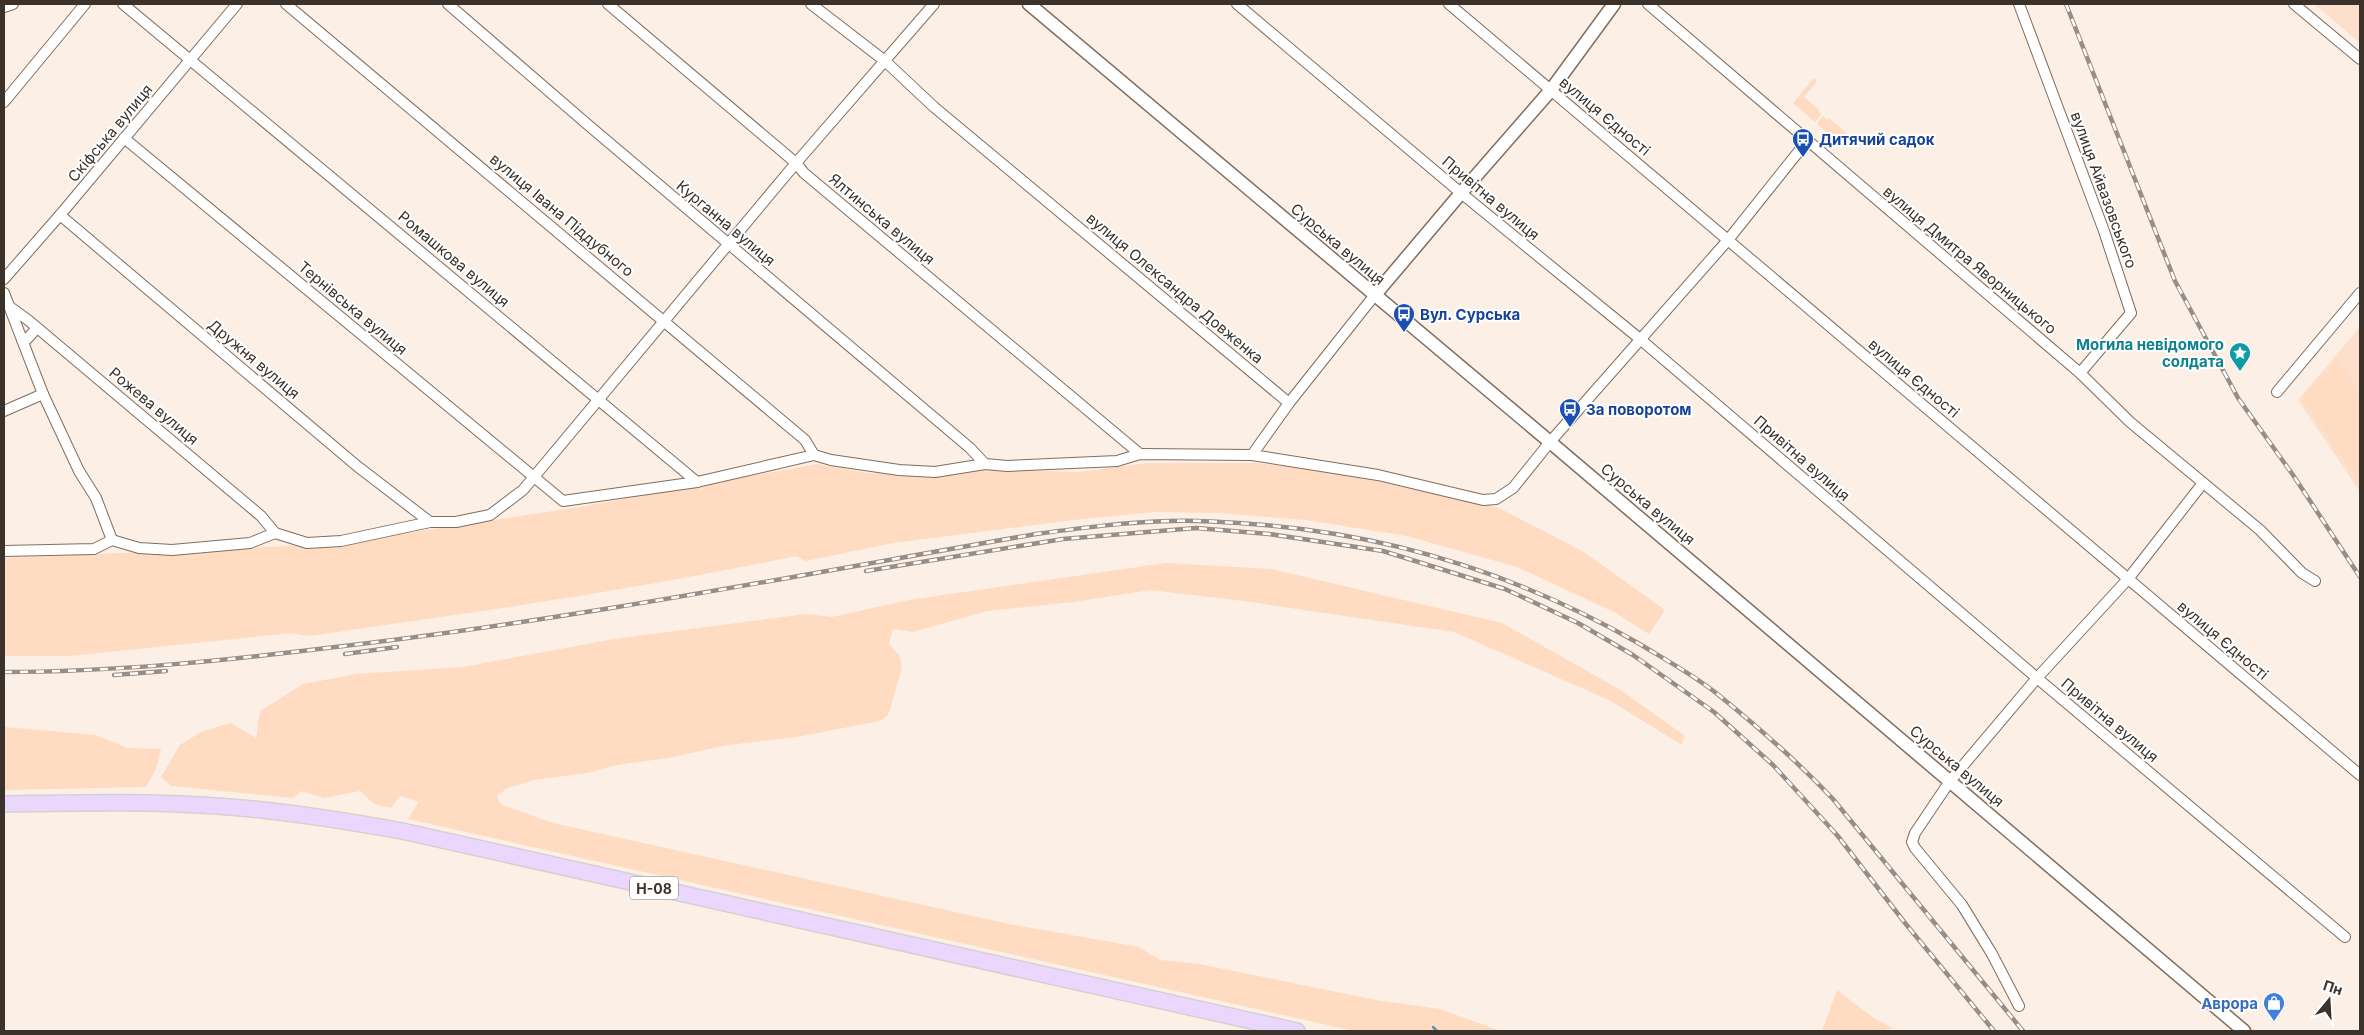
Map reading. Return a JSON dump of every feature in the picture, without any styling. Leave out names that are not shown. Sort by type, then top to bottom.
[{"type":"main road","name":"Н-08","points":[[4,804],[217,806],[276,811],[355,822],[1297,1031]]},
{"type":"street","points":[[4,7],[13,4]]},
{"type":"street","name":"Ромашкова вулиця","points":[[123,4],[697,482]]},
{"type":"street","name":"Скіфська вулиця","points":[[4,279],[237,4]]},
{"type":"street","name":"вулиця Івана Піддубного","points":[[286,4],[805,440],[814,455]]},
{"type":"street","name":"Курганна вулиця","points":[[448,4],[729,245],[970,448],[985,464]]},
{"type":"street","name":"Ялтинська вулиця","points":[[608,4],[796,163],[804,174],[1140,454]]},
{"type":"street","name":"вулиця Олександра Довженка","points":[[811,4],[885,61],[934,106],[1289,402]]},
{"type":"street","points":[[4,551],[94,549],[112,540],[139,548],[172,550],[250,543],[275,533],[307,543],[341,541],[430,522],[456,522],[490,515],[523,490],[796,163],[934,4]]},
{"type":"street","name":"Сурська вулиця","points":[[1029,4],[1374,296],[1550,442],[2244,1031]]},
{"type":"street","name":"Привітна вулиця","points":[[1237,4],[1640,339],[2036,678],[2345,937]]},
{"type":"street","name":"вулиця Єдності","points":[[1448,4],[2360,775]]},
{"type":"street","points":[[1252,455],[1289,402],[1374,296],[1461,192],[1551,90],[1614,4]]},
{"type":"street","name":"вулиця Дмитра Яворницького","points":[[1648,4],[2080,373],[2130,422],[2260,530],[2302,573],[2315,581]]},
{"type":"street","name":"вулиця Айвазовського","points":[[2019,4],[2104,231],[2131,313],[2080,373]]},
{"type":"street","points":[[2294,4],[2360,59]]},
{"type":"street","points":[[4,102],[82,5]]},
{"type":"street","name":"Тернівська вулиця","points":[[124,138],[563,501],[697,482]]},
{"type":"street","points":[[697,482],[814,455],[831,460],[899,470],[935,472],[985,464],[1007,466],[1117,461],[1140,454],[1252,455],[1378,474],[1483,500],[1496,499],[1513,488],[1550,442],[1728,240],[1807,141]]},
{"type":"street","name":"Дружня вулиця","points":[[60,215],[357,466],[430,522]]},
{"type":"street","points":[[4,293],[43,394],[79,471],[96,498],[112,540]]},
{"type":"street","points":[[2277,392],[2360,293]]},
{"type":"street","name":"Рожева вулиця","points":[[10,307],[261,516],[275,533]]},
{"type":"street","points":[[22,340],[27,339],[37,328]]},
{"type":"street","points":[[4,411],[43,394]]},
{"type":"street","points":[[2019,1006],[1992,954],[1962,905],[1915,848],[1912,842],[1915,832],[1950,781],[2036,678],[2128,579],[2203,483]]},
{"type":"shaded area","points":[[2314,4],[2360,4],[2360,43]]},
{"type":"shaded area","points":[[1814,78],[1817,81],[1804,97],[1819,110],[1821,115],[1815,122],[1793,103]]},
{"type":"shaded area","points":[[1823,116],[1827,120],[1829,118],[1851,137],[1843,146],[1817,124]]},
{"type":"shaded area","points":[[2360,327],[2360,492],[2298,400]]},
{"type":"shaded area","points":[[2337,358],[2360,393],[2360,484],[2302,399]]},
{"type":"shaded area","points":[[1149,463],[1255,463],[1335,472],[1499,508],[1582,551],[1665,610],[1649,634],[1614,612],[1517,567],[1407,536],[1306,520],[1218,513],[1154,512],[1073,520],[893,543],[806,561],[796,556],[675,580],[492,610],[309,636],[291,633],[69,656],[4,656],[4,558],[334,544],[580,507],[817,464],[868,473],[938,476],[986,469],[1078,472]]},
{"type":"shaded area","points":[[1166,563],[1271,569],[1502,623],[1619,689],[1684,735],[1682,745],[1609,700],[1454,632],[1243,601],[1150,590],[1073,602],[987,611],[913,632],[893,629],[889,644],[899,655],[902,667],[890,710],[887,716],[879,721],[797,737],[728,745],[668,758],[617,765],[587,773],[534,780],[508,788],[497,795],[500,804],[553,823],[1009,924],[1139,947],[1160,960],[1199,964],[1376,1000],[1440,1009],[1500,1031],[1354,1031],[408,819],[419,802],[400,796],[391,808],[374,804],[360,791],[324,798],[301,791],[293,798],[171,786],[161,777],[180,745],[201,732],[230,723],[256,738],[260,711],[303,684],[357,674],[463,667],[614,639],[806,614],[832,617],[909,600]]},
{"type":"shaded area","points":[[4,727],[96,735],[127,748],[161,749],[156,769],[146,787],[4,790]]},
{"type":"shaded area","points":[[1837,990],[1875,1019],[1893,1028],[1882,1031],[1822,1031]]},
{"type":"waterway","points":[[1433,1027],[1437,1031]]},
{"type":"railway","points":[[2066,4],[2175,281],[2238,398],[2293,475],[2360,577]]},
{"type":"railway","points":[[4,672],[44,672],[166,665],[287,653],[416,637],[594,611],[1036,534],[1104,526],[1154,522],[1211,521],[1302,529],[1352,537],[1451,561],[1546,597],[1593,618],[1638,643],[1707,686],[1776,744],[1833,799],[2023,1031]]},
{"type":"railway","points":[[866,571],[1063,539],[1196,528],[1269,534],[1383,551],[1505,589],[1578,623],[1633,655],[1714,712],[1773,765],[1837,835],[1905,923],[1994,1031]]},
{"type":"railway","points":[[345,654],[397,647]]},
{"type":"railway","points":[[114,675],[166,671]]},
{"type":"place","name":"Дитячий садок","points":[[1803,158]]},
{"type":"place","name":"Вул. Сурська","points":[[1404,333]]},
{"type":"place","name":"Могила невідомого солдата","points":[[2240,372]]},
{"type":"place","name":"За поворотом","points":[[1570,428]]},
{"type":"place","name":"Аврора","points":[[2274,1022]]}]
